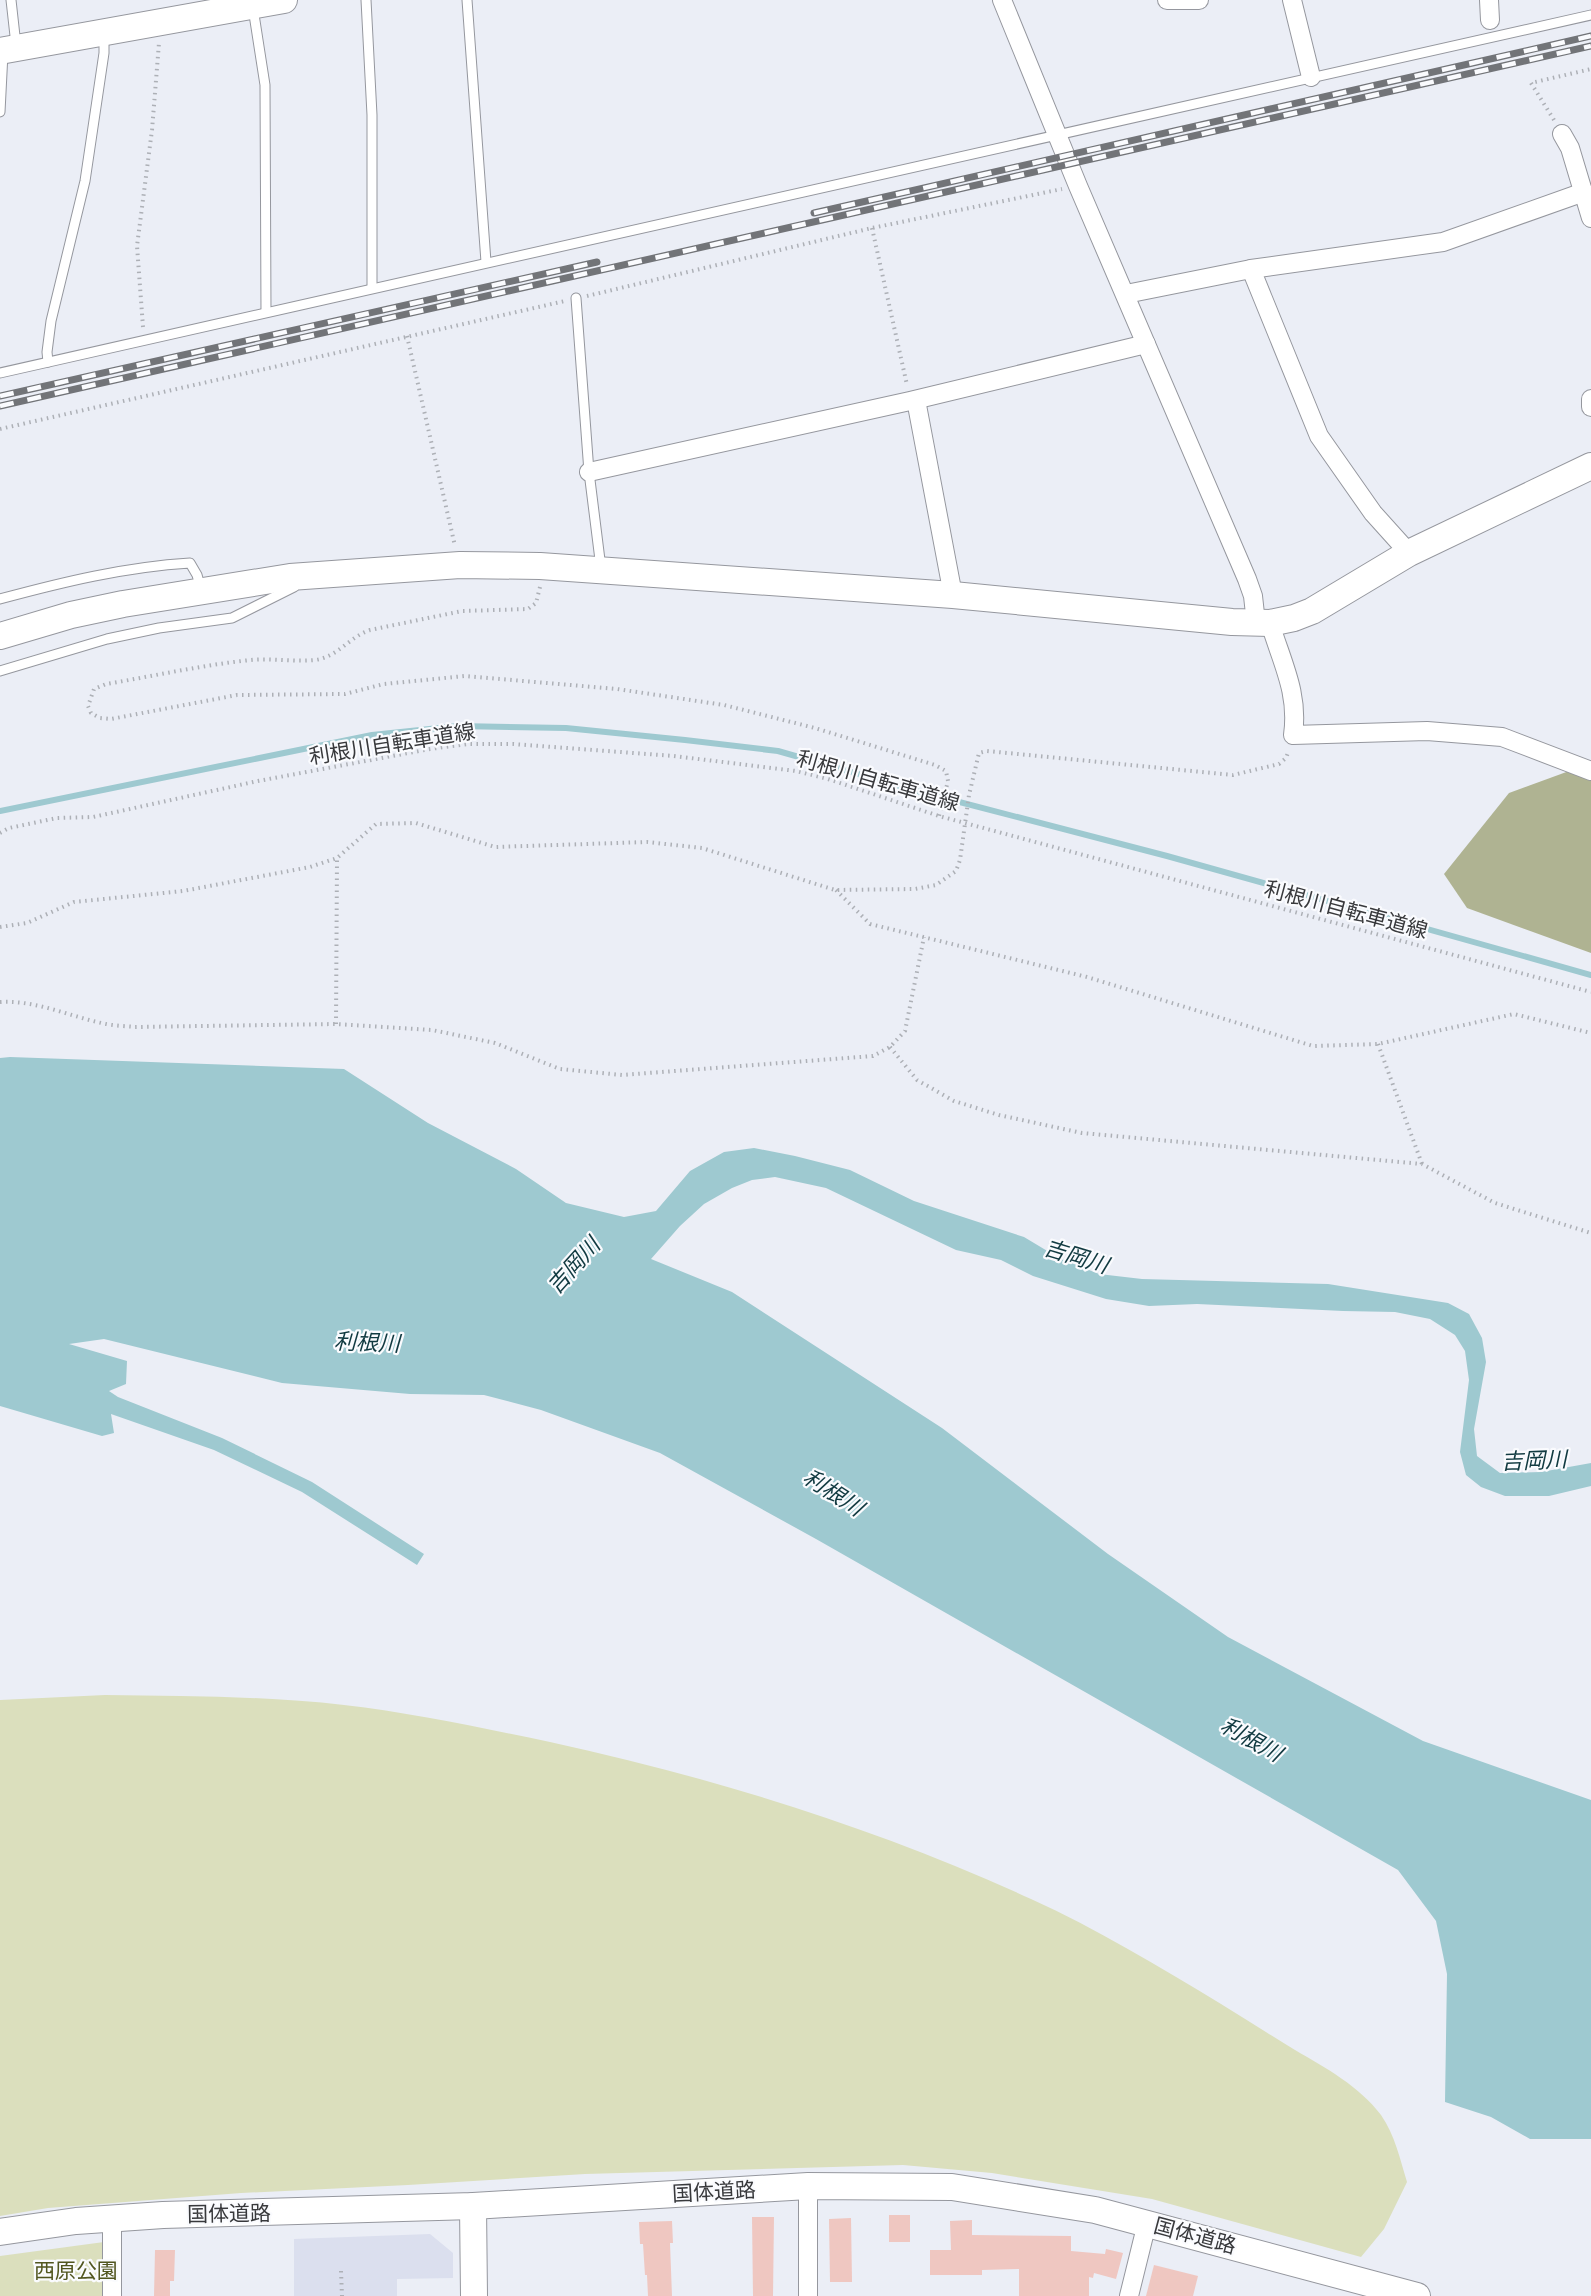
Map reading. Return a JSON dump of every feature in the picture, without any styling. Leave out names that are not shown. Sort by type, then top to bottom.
[{"type":"street","points":[[6,50],[280,0]]},
{"type":"street","points":[[1002,0],[1078,186],[1126,294],[1293,692],[1293,735],[1427,731],[1502,737],[1591,771]]},
{"type":"street","points":[[1167,0],[1199,0]]},
{"type":"street","points":[[1292,0],[1311,77]]},
{"type":"street","points":[[1489,0],[1490,20]]},
{"type":"street","points":[[1563,134],[1570,148],[1591,217]]},
{"type":"street","points":[[1126,294],[1251,269],[1443,242],[1584,192]]},
{"type":"street","points":[[1251,269],[1319,436],[1373,513],[1409,553]]},
{"type":"street","points":[[590,472],[913,401],[1146,344]]},
{"type":"street","points":[[1591,399],[1591,407]]},
{"type":"street","points":[[913,401],[953,594]]},
{"type":"street","points":[[0,636],[70,615],[290,576],[460,565],[540,566],[601,572],[953,594],[1232,622],[1263,623],[1294,618],[1312,610],[1409,553],[1591,466]]},
{"type":"street","points":[[807,2296],[808,2186]]},
{"type":"street","name":"国体道路","points":[[0,2232],[112,2218],[473,2206],[808,2186],[952,2187],[1066,2204],[1148,2223],[1417,2296]]},
{"type":"street","points":[[473,2206],[474,2296]]},
{"type":"street","points":[[112,2218],[112,2296]]},
{"type":"street","points":[[1129,2296],[1148,2223]]},
{"type":"lane","points":[[0,112],[11,0]]},
{"type":"lane","points":[[366,0],[372,115],[372,288]]},
{"type":"lane","points":[[467,0],[486,262]]},
{"type":"lane","points":[[252,6],[265,85],[264,306],[266,312]]},
{"type":"lane","points":[[0,373],[1591,15]]},
{"type":"lane","points":[[48,362],[51,321],[84,181],[104,53],[104,32]]},
{"type":"lane","points":[[576,298],[590,472],[601,572]]},
{"type":"lane","points":[[0,599],[72,580],[158,565],[190,563],[202,591]]},
{"type":"lane","points":[[0,670],[59,651],[107,639],[159,628],[239,616],[294,587],[290,576]]},
{"type":"path","points":[[146,340],[137,246],[152,130],[159,51],[159,23]]},
{"type":"path","points":[[1563,134],[1531,83],[1591,69]]},
{"type":"path","points":[[0,429],[872,228],[1078,186]]},
{"type":"path","points":[[872,228],[913,401]]},
{"type":"path","points":[[408,336],[460,565]]},
{"type":"path","points":[[540,589],[536,603],[528,609],[462,610],[370,630],[358,634],[335,654],[316,660],[243,661],[106,684],[94,689],[88,706],[91,713],[100,718],[111,719],[237,695],[345,694],[384,684],[465,676],[617,689],[724,705],[815,728],[935,765],[946,771],[948,781],[939,816]]},
{"type":"path","points":[[0,927],[27,923],[74,902],[183,891],[310,867],[337,858],[376,824],[416,823],[495,847],[647,842],[702,848],[835,890],[915,888],[936,885],[956,871],[960,860],[969,795],[979,753],[987,751],[1233,775],[1279,764],[1286,758],[1293,735]]},
{"type":"path","name":"利根川自転車道線","points":[[0,833],[9,828],[57,818],[93,817],[388,755],[468,744],[553,746],[674,756],[796,771],[939,816],[1591,992]]},
{"type":"path","points":[[336,1024],[337,858]]},
{"type":"path","points":[[835,890],[870,924],[1087,977],[1313,1046],[1378,1044],[1514,1014],[1591,1033]]},
{"type":"path","points":[[0,1002],[48,1007],[107,1024],[135,1027],[336,1024],[432,1030],[495,1043],[560,1069],[622,1075],[873,1056],[890,1047],[905,1031],[924,938]]},
{"type":"path","points":[[1378,1044],[1422,1164]]},
{"type":"path","points":[[890,1047],[917,1080],[954,1101],[999,1115],[1082,1133],[1422,1164],[1495,1203],[1591,1233]]},
{"type":"path","points":[[341,2271],[342,2296]]},
{"type":"shaded area","points":[[430,2234],[453,2253],[453,2278],[397,2279],[397,2296],[294,2296],[294,2239]]},
{"type":"green space","points":[[1591,763],[1591,953],[1467,908],[1444,874],[1509,793]]},
{"type":"green space","points":[[105,1695],[224,1697],[314,1702],[370,1708],[447,1721],[550,1742],[673,1772],[795,1807],[914,1850],[1031,1899],[1104,1936],[1198,1990],[1341,2078],[1363,2095],[1381,2115],[1394,2139],[1407,2182],[1384,2229],[1361,2257],[1152,2199],[992,2173],[903,2165],[585,2174],[241,2193],[48,2208],[0,2216],[0,1700]]},
{"type":"green space","name":"西原公園","points":[[104,2242],[103,2296],[0,2296],[0,2256]]},
{"type":"water","points":[[0,1058],[344,1069],[428,1123],[516,1169],[566,1203],[624,1217],[656,1211],[690,1171],[724,1152],[754,1148],[850,1170],[914,1201],[1024,1237],[1059,1258],[1099,1274],[1142,1279],[1328,1284],[1448,1303],[1469,1314],[1482,1338],[1486,1362],[1474,1429],[1477,1456],[1500,1473],[1541,1472],[1591,1463],[1591,1486],[1549,1496],[1505,1496],[1481,1487],[1466,1475],[1460,1452],[1469,1380],[1465,1351],[1455,1335],[1430,1319],[1395,1312],[1197,1304],[1149,1306],[1106,1299],[1033,1276],[1001,1260],[956,1250],[826,1188],[775,1177],[752,1180],[704,1204],[680,1226],[651,1259],[732,1292],[942,1428],[1108,1554],[1228,1637],[1423,1741],[1591,1800],[1591,2139],[1530,2139],[1491,2117],[1445,2102],[1447,1974],[1436,1921],[1398,1870],[816,1539],[660,1453],[541,1410],[484,1395],[410,1394],[282,1383],[104,1339],[69,1344],[127,1361],[126,1384],[109,1391],[118,1397],[222,1438],[312,1482],[424,1554],[417,1565],[302,1492],[214,1450],[111,1414],[114,1433],[102,1436],[0,1406]]},
{"type":"building","points":[[889,2215],[910,2215],[910,2242],[889,2242]]},
{"type":"building","points":[[752,2217],[774,2217],[773,2296],[753,2296]]},
{"type":"building","points":[[851,2218],[852,2282],[830,2282],[829,2219]]},
{"type":"building","points":[[972,2220],[972,2235],[1071,2236],[1071,2251],[1105,2254],[1106,2249],[1123,2253],[1116,2279],[1094,2273],[1093,2278],[1089,2277],[1089,2296],[1019,2296],[1019,2269],[982,2270],[982,2275],[930,2275],[930,2250],[951,2250],[950,2221]]},
{"type":"building","points":[[672,2221],[673,2243],[670,2243],[672,2296],[648,2296],[639,2222]]},
{"type":"building","points":[[155,2250],[175,2250],[174,2281],[170,2281],[170,2296],[154,2296]]},
{"type":"building","points":[[1154,2265],[1198,2276],[1193,2296],[1146,2296]]},
{"type":"waterway","points":[[0,811],[372,735],[458,726],[566,728],[685,740],[778,751],[921,792],[1167,856],[1591,975]]},
{"type":"railway","points":[[814,213],[1591,36]]},
{"type":"railway","points":[[0,406],[1591,46]]},
{"type":"railway","points":[[0,396],[597,262]]},
{"type":"water label","name":"吉岡川","points":[[1076,1257]]},
{"type":"water label","name":"吉岡川","points":[[574,1266]]},
{"type":"water label","name":"利根川","points":[[367,1343]]},
{"type":"water label","name":"吉岡川","points":[[1534,1461]]},
{"type":"water label","name":"利根川","points":[[833,1493]]},
{"type":"water label","name":"利根川","points":[[1251,1740]]}]
